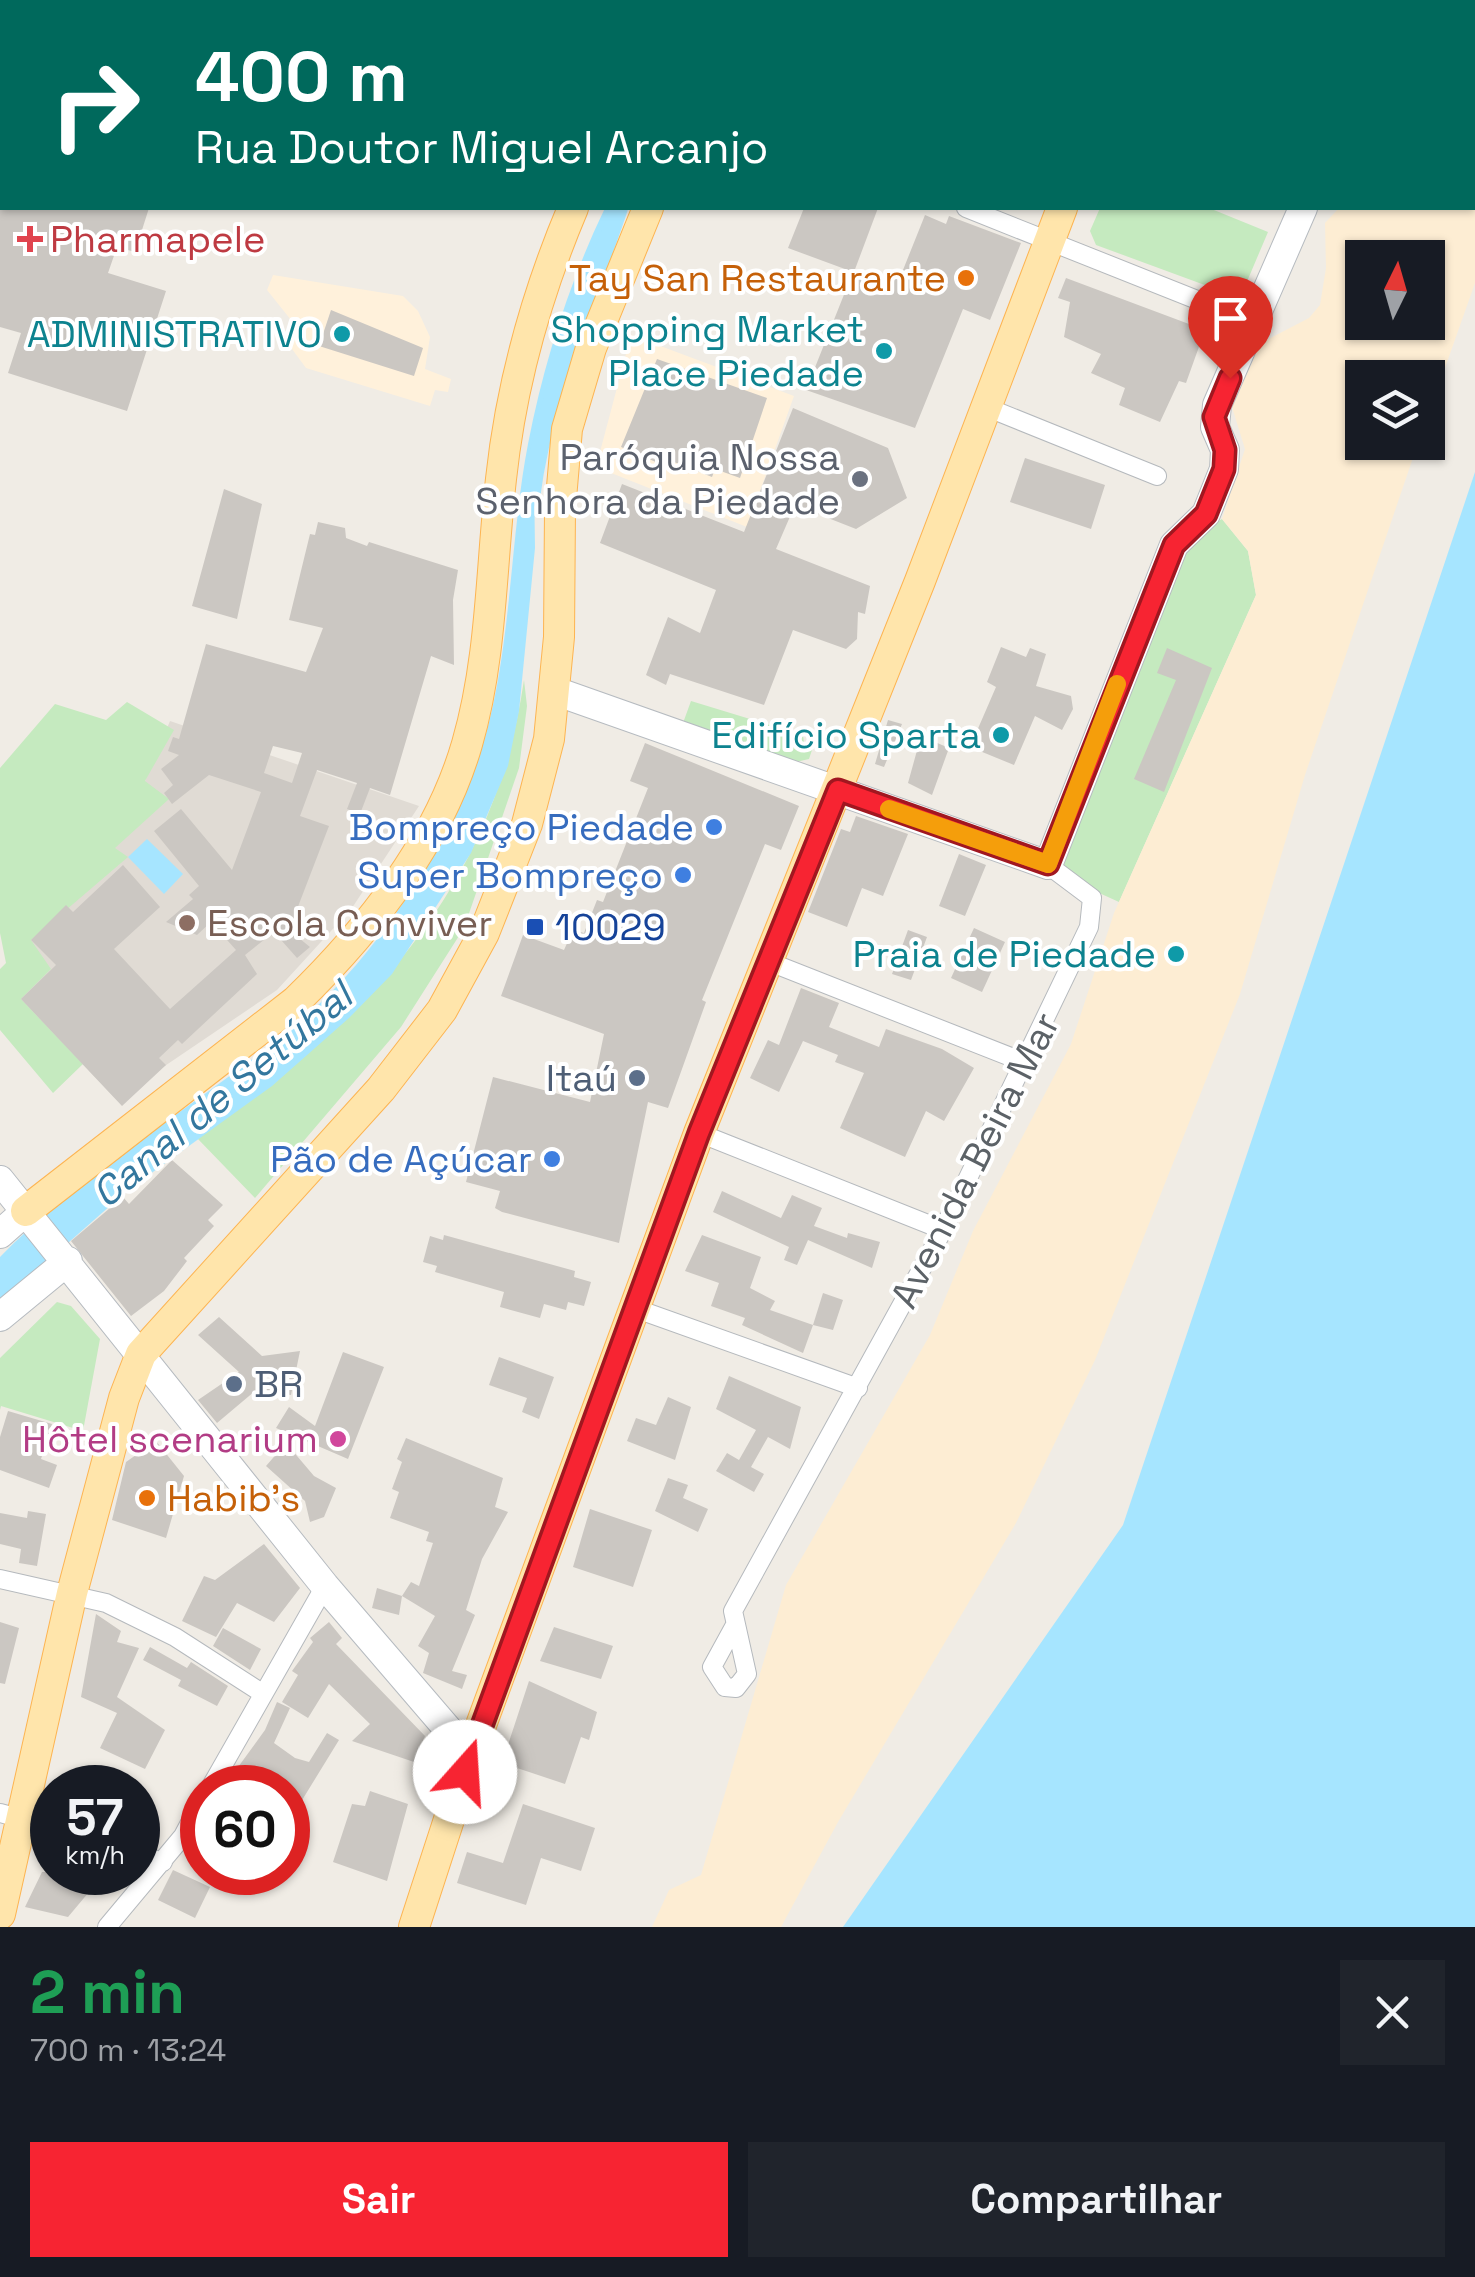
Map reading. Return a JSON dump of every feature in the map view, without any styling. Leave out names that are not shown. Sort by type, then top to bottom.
[{"type":"main road","points":[[0,1234],[296,1001],[336,961],[405,874],[458,771],[474,719],[507,444],[528,335],[572,210]]},
{"type":"main road","points":[[0,1914],[10,1815],[124,1398],[142,1354],[382,1088],[442,1010],[484,933],[514,862],[542,771],[555,691],[567,430],[591,348],[647,210]]},
{"type":"main road","points":[[414,1927],[604,1361],[634,1308],[1061,210]]},
{"type":"main road","points":[[555,691],[1048,864],[1174,545],[1201,521],[1218,485],[1226,461],[1215,427],[1216,405],[1303,210]]},
{"type":"main road","points":[[0,1180],[325,1586],[470,1755]]},
{"type":"main road","points":[[0,1317],[64,1256]]},
{"type":"street","points":[[971,210],[1255,323]]},
{"type":"street","points":[[986,407],[1157,476]]},
{"type":"street","name":"Avenida Beira Mar","points":[[735,1624],[733,1611],[943,1230],[1026,1062],[1092,914],[1087,892],[1068,883],[1048,864]]},
{"type":"street","points":[[767,961],[1026,1062]]},
{"type":"street","points":[[699,1133],[943,1230]]},
{"type":"street","points":[[634,1308],[858,1388]]},
{"type":"street","points":[[0,1579],[72,1594],[150,1624],[262,1693]]},
{"type":"street","points":[[223,1765],[325,1586]]},
{"type":"street","points":[[107,1927],[163,1862],[180,1835]]},
{"type":"shaded area","points":[[273,275],[403,296],[418,311],[430,337],[425,369],[451,379],[448,392],[435,390],[430,406],[306,368],[292,349],[291,320],[267,290]]},
{"type":"shaded area","points":[[631,335],[794,396],[747,527],[596,467]]},
{"type":"shaded area","name":"Escola Conviver","points":[[170,721],[419,806],[352,908],[277,990],[116,1099],[21,999],[23,937],[145,781]]},
{"type":"green space","points":[[1099,210],[1214,210],[1268,232],[1240,298],[1096,245],[1090,231]]},
{"type":"green space","points":[[1222,519],[1248,551],[1256,595],[1119,902],[1064,877],[1058,868],[1183,541]]},
{"type":"green space","points":[[524,680],[527,706],[519,768],[464,928],[401,1027],[255,1198],[197,1138],[315,1047],[367,998],[412,945],[451,887],[484,825],[508,756]]},
{"type":"green space","points":[[691,701],[803,735],[804,743],[814,744],[809,759],[796,762],[683,723]]},
{"type":"green space","points":[[127,702],[174,730],[145,781],[169,799],[115,848],[128,857],[31,940],[51,969],[21,999],[83,1064],[53,1093],[0,1030],[0,969],[6,963],[0,933],[0,768],[55,704],[106,720]]},
{"type":"green space","points":[[57,1302],[71,1306],[100,1339],[83,1431],[1,1406],[0,1410],[0,1358]]},
{"type":"sand","name":"Praia de Piedade","points":[[1337,210],[1475,210],[1475,283],[1445,368],[1445,360],[1345,360],[1345,460],[1412,460],[1305,775],[1240,994],[1095,1360],[1016,1523],[838,1822],[781,1927],[652,1927],[669,1890],[701,1875],[786,1585],[930,1335],[973,1231],[1071,1044],[1114,913],[1256,595],[1248,551],[1222,519],[1245,449],[1232,407],[1261,343],[1309,318],[1320,305],[1326,268],[1325,223]]},
{"type":"water","points":[[604,210],[620,210],[569,337],[543,429],[534,478],[535,548],[519,711],[508,766],[471,853],[392,974],[349,1018],[272,1086],[128,1190],[0,1303],[0,1257],[70,1194],[260,1053],[325,999],[400,908],[441,841],[486,735],[502,653],[528,444],[559,323]]},
{"type":"water","points":[[1475,472],[1475,1927],[843,1927],[1123,1525]]},
{"type":"water","points":[[147,839],[183,874],[164,894],[128,857]]},
{"type":"building","points":[[0,210],[148,210],[135,252],[117,247],[108,273],[166,291],[127,411],[8,373],[21,333],[0,327]]},
{"type":"building","points":[[803,210],[877,210],[854,272],[883,282],[886,270],[901,275],[925,215],[946,224],[949,216],[1021,243],[990,320],[963,309],[915,428],[806,390],[853,272],[788,248]]},
{"type":"building","points":[[1066,278],[1205,330],[1186,383],[1179,381],[1160,422],[1119,405],[1125,388],[1091,373],[1101,354],[1064,337],[1070,302],[1058,298]]},
{"type":"building","points":[[331,310],[423,348],[414,376],[319,346]]},
{"type":"building","points":[[657,359],[767,398],[740,478],[715,469],[712,477],[674,462],[672,469],[621,447]]},
{"type":"building","points":[[793,408],[888,448],[907,498],[856,529],[795,505],[776,549],[870,586],[865,614],[858,612],[857,639],[846,649],[793,630],[764,705],[670,674],[666,685],[646,675],[668,617],[700,633],[716,590],[600,543],[622,484],[744,532]]},
{"type":"building","points":[[1025,458],[1105,485],[1091,529],[1010,502]]},
{"type":"building","points":[[224,489],[262,504],[237,619],[192,606]]},
{"type":"building","points":[[318,522],[345,528],[346,538],[367,546],[369,542],[458,570],[453,600],[454,665],[431,656],[390,795],[370,788],[360,814],[347,809],[357,783],[317,770],[300,816],[329,826],[289,930],[310,947],[297,958],[274,932],[245,955],[257,974],[182,1044],[178,1040],[159,1058],[166,1065],[122,1106],[21,999],[56,965],[31,940],[66,905],[73,912],[123,865],[160,907],[114,949],[170,1009],[236,950],[211,922],[197,935],[166,922],[193,899],[189,895],[199,886],[154,831],[181,809],[232,870],[261,792],[209,775],[172,804],[164,793],[173,785],[161,769],[179,755],[168,751],[173,737],[179,739],[206,644],[306,672],[323,628],[289,620],[310,534],[315,535]],"holes":[[[273,746],[302,753],[292,783],[264,773]]]},
{"type":"building","points":[[1001,647],[1026,657],[1030,648],[1046,654],[1036,686],[1071,696],[1073,709],[1062,730],[1035,716],[1014,765],[970,747],[996,687],[987,682]]},
{"type":"building","points":[[1167,648],[1212,668],[1164,792],[1134,779],[1176,680],[1157,673]]},
{"type":"building","points":[[888,720],[902,724],[884,767],[875,764]]},
{"type":"building","points":[[921,736],[949,748],[932,795],[908,783]]},
{"type":"building","points":[[645,743],[799,806],[781,850],[765,844],[702,1000],[706,1002],[668,1108],[648,1102],[619,1243],[502,1212],[495,1208],[500,1191],[466,1182],[493,1077],[590,1102],[604,1034],[501,996],[523,935],[564,950],[573,930],[584,933],[597,900],[603,902],[648,788],[630,781]]},
{"type":"building","points":[[856,816],[908,834],[883,896],[862,888],[847,927],[808,912],[841,829],[850,832]]},
{"type":"building","points":[[959,854],[986,865],[965,916],[939,906]]},
{"type":"building","points":[[974,928],[1005,942],[982,992],[951,978]]},
{"type":"building","points":[[908,930],[927,937],[911,980],[892,974]]},
{"type":"building","points":[[801,988],[839,1003],[829,1027],[879,1047],[886,1029],[942,1049],[974,1068],[944,1121],[926,1111],[905,1157],[840,1128],[864,1073],[835,1062],[838,1055],[803,1041],[779,1092],[750,1078],[768,1040],[779,1045]]},
{"type":"building","points":[[172,1160],[223,1205],[208,1220],[214,1226],[184,1258],[187,1261],[164,1291],[131,1316],[71,1241],[123,1197],[129,1204]]},
{"type":"building","points":[[722,1191],[781,1218],[792,1195],[822,1208],[814,1226],[847,1238],[848,1233],[880,1242],[872,1268],[808,1240],[797,1265],[784,1260],[789,1247],[713,1212]]},
{"type":"building","points":[[444,1235],[575,1271],[574,1277],[591,1282],[584,1306],[568,1302],[566,1310],[544,1304],[540,1318],[500,1307],[504,1292],[435,1272],[437,1266],[423,1262],[430,1236],[443,1240]]},
{"type":"building","points":[[702,1235],[761,1257],[750,1288],[775,1301],[770,1310],[813,1325],[803,1353],[742,1325],[745,1318],[711,1306],[719,1283],[685,1271]]},
{"type":"building","points":[[823,1293],[843,1300],[833,1330],[813,1325]]},
{"type":"building","points":[[219,1317],[262,1356],[300,1351],[291,1395],[255,1391],[217,1423],[198,1400],[239,1372],[198,1335]]},
{"type":"building","points":[[343,1352],[384,1367],[348,1459],[276,1428],[289,1407],[315,1426]]},
{"type":"building","points":[[499,1357],[554,1377],[539,1419],[522,1412],[527,1398],[489,1385]]},
{"type":"building","points":[[729,1376],[801,1407],[790,1449],[768,1437],[751,1467],[764,1474],[754,1492],[716,1471],[727,1453],[739,1460],[756,1430],[716,1409]]},
{"type":"building","points":[[668,1397],[691,1407],[675,1460],[627,1441],[636,1418],[656,1425]]},
{"type":"building","points":[[8,1411],[52,1424],[41,1459],[57,1465],[49,1488],[0,1470],[0,1437]]},
{"type":"building","points":[[406,1438],[503,1478],[495,1507],[508,1512],[482,1559],[466,1610],[475,1615],[452,1671],[467,1675],[462,1689],[423,1673],[429,1653],[418,1646],[435,1616],[402,1596],[411,1582],[419,1586],[433,1543],[426,1541],[429,1532],[390,1518],[399,1492],[392,1489],[402,1462],[397,1459]]},
{"type":"building","name":"Habib's","points":[[156,1441],[184,1476],[166,1538],[112,1520],[126,1462]]},
{"type":"building","points":[[286,1443],[314,1476],[336,1488],[324,1517],[310,1522],[305,1501],[266,1466]]},
{"type":"building","points":[[668,1478],[688,1485],[683,1498],[708,1509],[698,1532],[655,1511]]},
{"type":"building","points":[[590,1509],[652,1530],[633,1587],[573,1567]]},
{"type":"building","points":[[28,1511],[46,1514],[37,1566],[19,1563],[21,1549],[0,1544],[0,1513],[27,1518]]},
{"type":"building","points":[[264,1544],[300,1588],[274,1622],[237,1603],[216,1637],[182,1621],[204,1576],[215,1580]]},
{"type":"building","points":[[377,1588],[402,1596],[399,1615],[372,1608]]},
{"type":"building","points":[[96,1614],[121,1631],[117,1642],[139,1648],[117,1697],[165,1730],[147,1765],[136,1765],[100,1748],[117,1713],[81,1697]]},
{"type":"building","points":[[0,1622],[19,1628],[5,1684],[0,1683]]},
{"type":"building","points":[[329,1622],[342,1638],[336,1644],[425,1736],[414,1762],[352,1741],[370,1724],[329,1684],[308,1718],[282,1702],[298,1675],[292,1671],[313,1642],[310,1638]]},
{"type":"building","points":[[554,1627],[613,1646],[601,1679],[540,1661]]},
{"type":"building","points":[[223,1628],[261,1649],[250,1670],[213,1646]]},
{"type":"building","points":[[150,1647],[187,1668],[191,1662],[228,1686],[217,1706],[178,1686],[181,1680],[143,1660]]},
{"type":"building","points":[[529,1681],[597,1712],[589,1740],[581,1737],[565,1784],[502,1763]]},
{"type":"building","points":[[277,1702],[290,1708],[274,1743],[295,1758],[309,1762],[327,1733],[339,1740],[310,1787],[310,1765],[240,1765],[265,1730]]},
{"type":"building","points":[[370,1791],[408,1804],[387,1881],[333,1862],[352,1804],[365,1806]]},
{"type":"building","points":[[523,1804],[595,1828],[581,1871],[541,1858],[526,1905],[457,1883],[467,1852],[503,1863]]},
{"type":"building","points":[[173,1870],[180,1873],[180,1895],[206,1895],[195,1918],[158,1900]]},
{"type":"building","points":[[31,1895],[86,1895],[68,1917],[25,1907]]},
{"type":"waterway","name":"Canal de Setúbal","points":[[531,498],[556,387],[618,210]]},
{"type":"slow traffic","points":[[889,809],[1048,864],[1117,684]]},
{"type":"place","name":"Pharmapele","points":[[30,239]]},
{"type":"place","name":"Tay San Restaurante","points":[[966,278]]},
{"type":"place","name":"ADMINISTRATIVO","points":[[342,334]]},
{"type":"place","name":"Shopping Market Place Piedade","points":[[884,351]]},
{"type":"place","name":"Paróquia Nossa Senhora da Piedade","points":[[860,479]]},
{"type":"place","name":"Edifício Sparta","points":[[1001,735]]},
{"type":"place","name":"Bompreço Piedade","points":[[714,827]]},
{"type":"place","name":"Super Bompreço","points":[[683,875]]},
{"type":"place","name":"Escola Conviver","points":[[187,923]]},
{"type":"place","name":"10029","points":[[535,927]]},
{"type":"place","name":"Praia de Piedade","points":[[1176,954]]},
{"type":"place","name":"Itaú","points":[[637,1078]]},
{"type":"place","name":"Pão de Açúcar","points":[[552,1159]]},
{"type":"place","name":"BR","points":[[234,1384]]},
{"type":"place","name":"Hôtel scenarium","points":[[338,1439]]},
{"type":"place","name":"Habib's","points":[[147,1498]]},
{"type":"route","points":[[465,1772],[699,1133],[838,790],[1048,864],[1174,545],[1206,514],[1224,469],[1225,450],[1214,417],[1230,378]]}]
